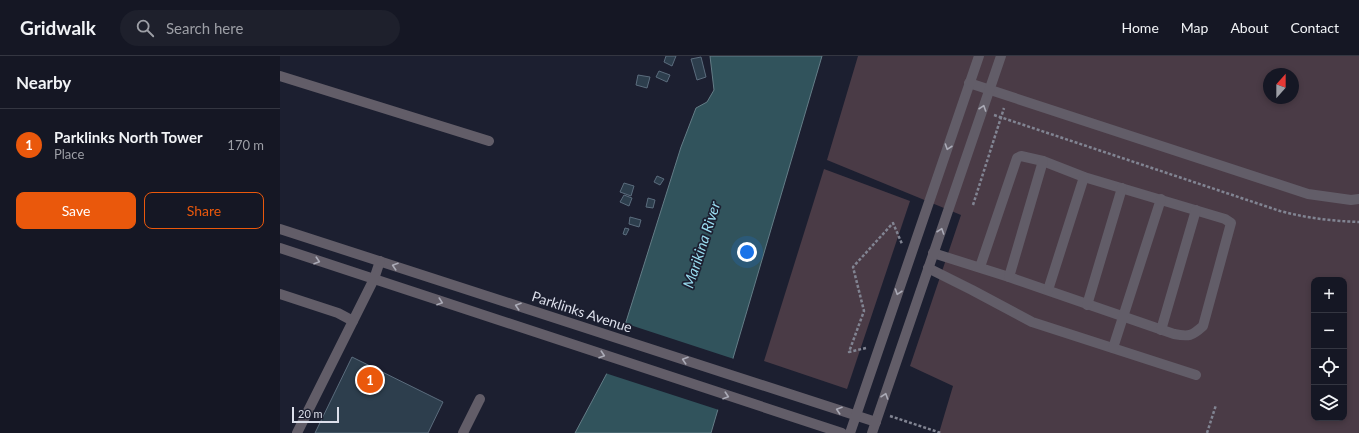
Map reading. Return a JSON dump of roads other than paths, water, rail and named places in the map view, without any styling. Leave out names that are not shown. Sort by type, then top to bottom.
[{"type":"lane","points":[[850,433],[979,56]]},
{"type":"lane","points":[[872,433],[1001,56]]},
{"type":"lane","points":[[280,76],[489,141]]},
{"type":"lane","points":[[969,83],[1308,194],[1351,200],[1359,199]]},
{"type":"lane","points":[[934,253],[1048,290],[1161,330],[1185,336],[1193,335],[1203,326],[1231,223],[1225,219],[1084,177],[1043,162],[1021,156],[1017,158],[980,267]]},
{"type":"lane","points":[[1009,277],[1043,162]]},
{"type":"lane","points":[[1048,290],[1084,177]]},
{"type":"lane","points":[[1087,305],[1122,188]]},
{"type":"lane","points":[[1113,348],[1161,199]]},
{"type":"lane","points":[[1161,330],[1196,210]]},
{"type":"lane","name":"Parklinks Avenue","points":[[280,229],[876,422]]},
{"type":"lane","points":[[280,248],[842,433]]},
{"type":"lane","points":[[297,433],[374,279],[380,261]]},
{"type":"lane","points":[[928,268],[1032,322],[1196,375]]},
{"type":"lane","points":[[280,294],[338,313],[353,321]]},
{"type":"lane","points":[[463,433],[480,399]]},
{"type":"water","name":"Marikina River","points":[[710,56],[822,56],[711,433],[575,433],[614,360],[681,147],[696,108],[707,102],[714,90]]},
{"type":"place","name":"Parklinks North Tower","points":[[370,380]]}]
